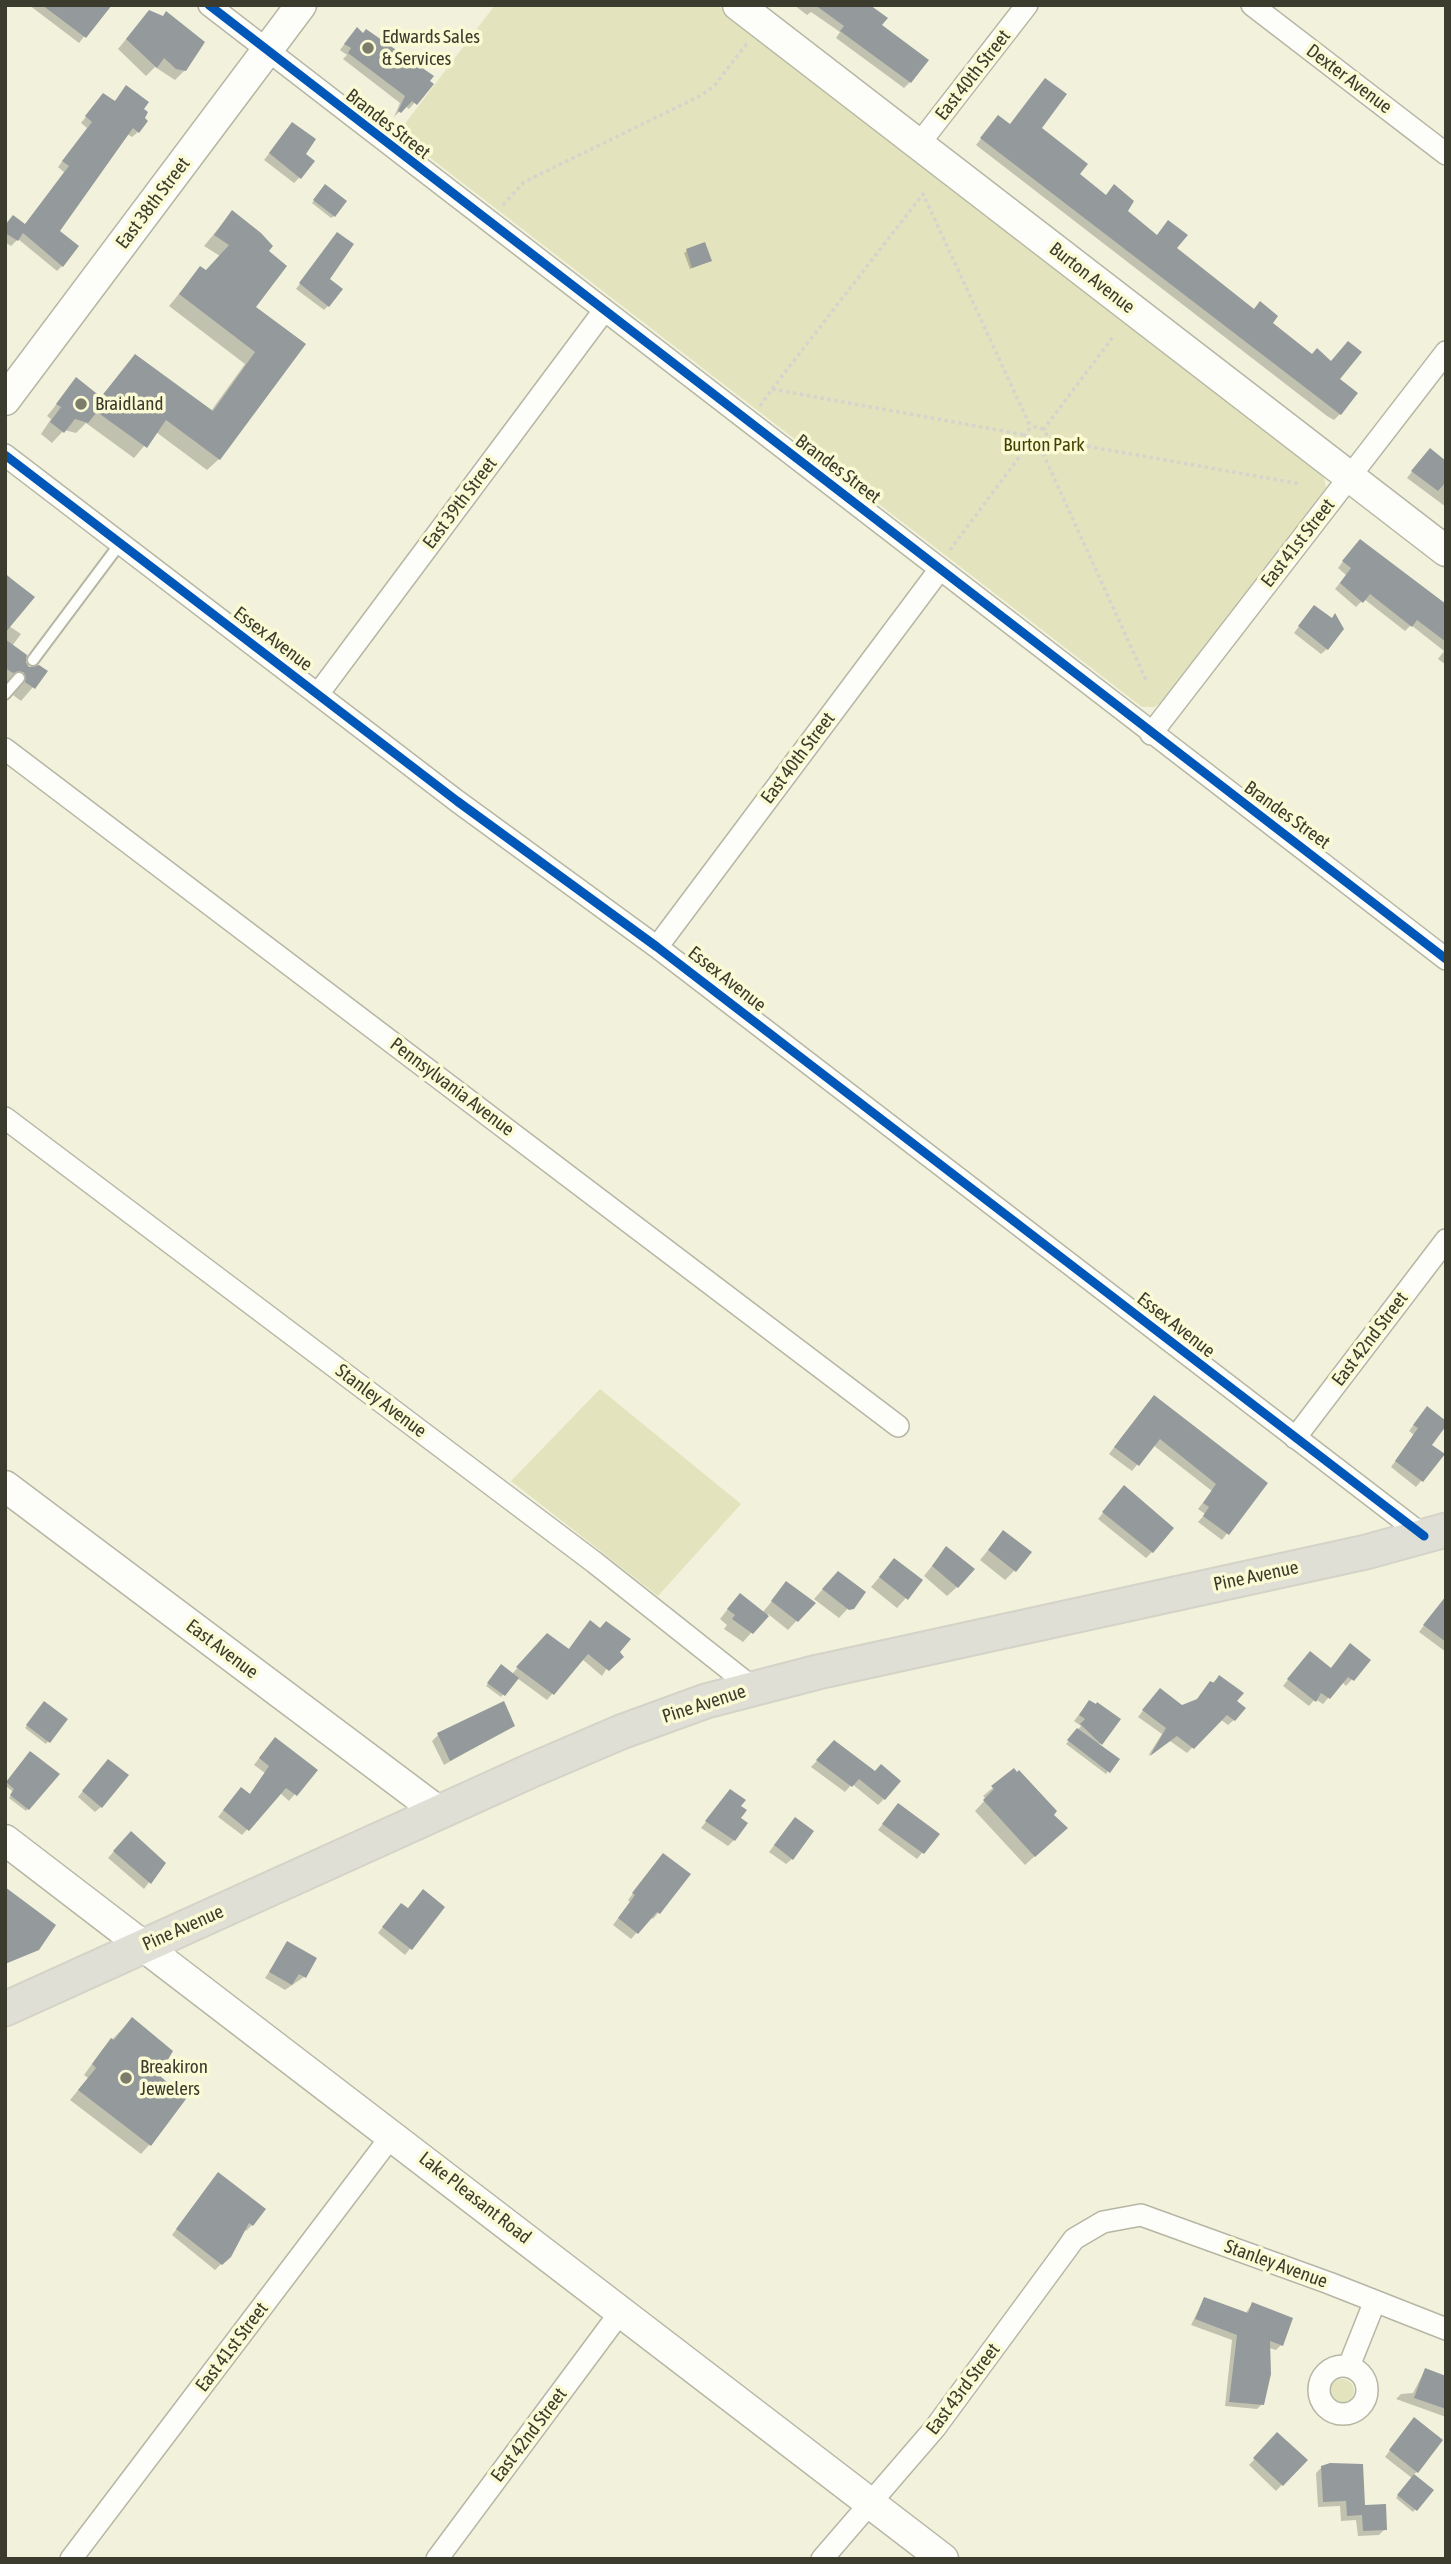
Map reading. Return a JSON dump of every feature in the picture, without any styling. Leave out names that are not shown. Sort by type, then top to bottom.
[{"type":"main road","name":"Pine Avenue","points":[[5,2009],[621,1732],[753,1688],[1366,1552],[1435,1533]]},
{"type":"street","name":"Brandes Street","points":[[209,5],[603,312],[943,562],[1151,734],[1446,960]]},
{"type":"street","name":"East 38th Street","points":[[5,400],[301,5]]},
{"type":"street","name":"Burton Avenue","points":[[738,5],[1446,551]]},
{"type":"street","name":"East 40th Street","points":[[919,144],[1027,5]]},
{"type":"street","name":"Dexter Avenue","points":[[1252,5],[1446,154]]},
{"type":"street","name":"East 39th Street","points":[[318,694],[603,312]]},
{"type":"street","name":"East 41st Street","points":[[1151,734],[1446,352]]},
{"type":"street","name":"Essex Avenue","points":[[5,455],[119,545],[555,875],[657,947],[1294,1438],[1435,1533]]},
{"type":"street","name":"East 40th Street","points":[[657,947],[943,562]]},
{"type":"street","name":"Pennsylvania Avenue","points":[[5,750],[898,1426]]},
{"type":"street","name":"Stanley Avenue","points":[[5,1118],[594,1562],[753,1688]]},
{"type":"street","name":"East 42nd Street","points":[[1294,1438],[1446,1240]]},
{"type":"street","name":"East Avenue","points":[[5,1486],[439,1812]]},
{"type":"street","name":"Lake Pleasant Road","points":[[5,1840],[393,2134],[943,2559]]},
{"type":"street","name":"East 41st Street","points":[[71,2559],[393,2134]]},
{"type":"street","name":"Stanley Avenue","points":[[1104,2222],[1141,2215],[1446,2329]]},
{"type":"street","name":"East 43rd Street","points":[[822,2559],[934,2428],[1074,2239],[1104,2222]]},
{"type":"street","points":[[1349,2366],[1375,2301]]},
{"type":"street","name":"East 42nd Street","points":[[437,2559],[622,2310]]},
{"type":"lane","points":[[33,660],[119,545]]},
{"type":"lane","points":[[5,695],[19,678]]},
{"type":"path","points":[[503,205],[524,182],[702,95],[715,85],[750,39]]},
{"type":"path","points":[[757,409],[924,193],[1031,428]]},
{"type":"path","points":[[1042,430],[1113,337]]},
{"type":"path","points":[[772,390],[1026,435]]},
{"type":"path","points":[[1031,428],[1042,430]]},
{"type":"path","points":[[943,562],[1028,445],[1026,435],[1031,428]]},
{"type":"path","points":[[1042,430],[1046,439]]},
{"type":"path","points":[[1040,447],[1046,439]]},
{"type":"path","points":[[1046,439],[1301,484]]},
{"type":"path","points":[[1028,445],[1040,447]]},
{"type":"path","points":[[1040,447],[1147,682]]},
{"type":"green space","name":"Burton Park","points":[[495,5],[717,5],[1323,472],[1326,488],[1160,703],[1154,707],[1142,707],[398,133]]},
{"type":"green space","points":[[600,1389],[741,1504],[658,1596],[511,1481]]},
{"type":"green space","points":[[1342,2379],[1350,2383],[1354,2391],[1350,2399],[1342,2403],[1334,2399],[1330,2391],[1334,2383]]},
{"type":"building","points":[[42,5],[112,5],[86,38]]},
{"type":"building","points":[[815,5],[870,5],[888,18],[882,25],[929,60],[911,83],[840,31],[844,26]]},
{"type":"building","points":[[149,10],[163,16],[166,11],[205,42],[186,71],[176,69],[164,58],[157,68],[126,39]]},
{"type":"building","points":[[357,27],[363,33],[366,29],[434,76],[430,81],[434,84],[417,105],[412,101],[401,113],[398,111],[405,96],[348,53],[351,48],[344,44]]},
{"type":"building","points":[[1045,78],[1067,94],[1042,128],[1088,164],[1080,174],[1106,195],[1114,184],[1134,201],[1128,211],[1157,235],[1168,220],[1188,235],[1177,248],[1254,309],[1260,301],[1278,316],[1273,323],[1312,354],[1317,348],[1331,361],[1348,341],[1362,352],[1340,379],[1358,393],[1341,415],[980,138],[998,115],[1010,124]]},
{"type":"building","points":[[126,85],[149,102],[144,109],[148,112],[145,118],[148,121],[139,133],[133,128],[60,231],[79,246],[63,267],[23,233],[18,241],[5,233],[5,225],[13,215],[25,224],[69,166],[62,161],[92,122],[85,116],[103,93],[115,101]]},
{"type":"building","points":[[292,122],[316,139],[306,154],[315,161],[301,179],[269,153]]},
{"type":"building","points":[[325,184],[347,201],[335,217],[313,200]]},
{"type":"building","points":[[232,210],[261,233],[273,246],[269,251],[287,266],[256,307],[306,344],[220,460],[166,420],[147,448],[97,412],[88,423],[75,419],[64,433],[50,422],[61,407],[56,404],[76,377],[101,397],[135,354],[213,411],[255,352],[179,294],[200,266],[206,270],[229,245],[214,235]]},
{"type":"building","points":[[337,232],[354,244],[330,279],[343,289],[329,307],[299,283]]},
{"type":"building","points":[[705,242],[712,261],[692,268],[686,249]]},
{"type":"building","points":[[1430,448],[1446,461],[1446,482],[1438,491],[1411,471]]},
{"type":"building","points":[[1360,539],[1446,604],[1446,642],[1417,620],[1412,627],[1370,594],[1363,603],[1340,583],[1351,568],[1342,561]]},
{"type":"building","points":[[5,574],[35,597],[5,633]]},
{"type":"building","points":[[1314,605],[1332,618],[1335,613],[1344,629],[1328,650],[1298,626]]},
{"type":"building","points":[[5,639],[27,655],[26,662],[29,667],[39,665],[48,671],[35,689],[25,682],[24,672],[13,673],[5,668]]},
{"type":"building","points":[[1154,1395],[1268,1483],[1229,1535],[1203,1516],[1209,1507],[1203,1503],[1216,1484],[1160,1439],[1139,1466],[1114,1447]]},
{"type":"building","points":[[1427,1406],[1446,1421],[1446,1426],[1432,1445],[1445,1454],[1423,1482],[1395,1461],[1418,1428],[1413,1425]]},
{"type":"building","points":[[1124,1485],[1174,1528],[1153,1553],[1102,1512]]},
{"type":"building","points":[[1003,1530],[1032,1552],[1016,1572],[988,1550]]},
{"type":"building","points":[[946,1546],[975,1569],[958,1588],[932,1566]]},
{"type":"building","points":[[894,1558],[923,1580],[908,1600],[879,1577]]},
{"type":"building","points":[[838,1571],[866,1592],[854,1609],[849,1610],[822,1589]]},
{"type":"building","points":[[786,1581],[816,1603],[798,1622],[771,1601]]},
{"type":"building","points":[[740,1593],[769,1616],[753,1634],[732,1619],[735,1615],[727,1609]]},
{"type":"building","points":[[1446,1596],[1446,1642],[1423,1625]]},
{"type":"building","points":[[590,1620],[600,1628],[606,1621],[631,1639],[620,1652],[624,1657],[609,1671],[588,1654],[554,1695],[516,1667],[547,1633],[569,1649]]},
{"type":"building","points":[[1350,1643],[1371,1660],[1354,1681],[1348,1677],[1330,1699],[1321,1693],[1316,1702],[1287,1679],[1310,1651],[1331,1668]]},
{"type":"building","points":[[501,1664],[519,1678],[505,1696],[487,1683]]},
{"type":"building","points":[[1219,1675],[1244,1693],[1237,1701],[1246,1708],[1235,1721],[1227,1715],[1194,1749],[1177,1736],[1150,1756],[1166,1728],[1142,1710],[1160,1688],[1182,1705],[1197,1699],[1210,1681],[1214,1683]]},
{"type":"building","points":[[1089,1700],[1096,1704],[1097,1702],[1121,1719],[1102,1745],[1080,1724],[1085,1719],[1079,1715]]},
{"type":"building","points":[[44,1701],[68,1719],[50,1743],[26,1725]]},
{"type":"building","points":[[504,1701],[515,1726],[450,1761],[437,1733]]},
{"type":"building","points":[[1077,1728],[1120,1759],[1110,1773],[1067,1740]]},
{"type":"building","points":[[275,1737],[318,1770],[297,1796],[286,1788],[249,1831],[223,1810],[241,1787],[250,1794],[269,1766],[259,1758]]},
{"type":"building","points":[[834,1740],[875,1771],[881,1764],[901,1781],[885,1800],[859,1779],[852,1787],[816,1760]]},
{"type":"building","points":[[30,1751],[60,1774],[29,1810],[10,1795],[14,1789],[6,1782]]},
{"type":"building","points":[[108,1759],[129,1775],[102,1808],[82,1791]]},
{"type":"building","points":[[1014,1768],[1017,1772],[1019,1770],[1057,1811],[1054,1815],[1068,1828],[1035,1857],[983,1800],[994,1789],[991,1786]]},
{"type":"building","points":[[730,1789],[746,1800],[741,1806],[747,1810],[741,1818],[748,1823],[735,1841],[705,1821]]},
{"type":"building","points":[[898,1803],[940,1834],[924,1854],[882,1824]]},
{"type":"building","points":[[795,1817],[814,1831],[793,1860],[774,1845]]},
{"type":"building","points":[[131,1831],[166,1863],[151,1884],[113,1851]]},
{"type":"building","points":[[663,1853],[691,1874],[660,1914],[657,1912],[638,1934],[618,1918],[635,1895],[632,1893]]},
{"type":"building","points":[[5,1887],[56,1925],[39,1950],[5,1964]]},
{"type":"building","points":[[423,1889],[445,1907],[412,1950],[382,1927],[401,1903],[408,1908]]},
{"type":"building","points":[[287,1941],[317,1958],[306,1978],[299,1974],[292,1985],[269,1972]]},
{"type":"building","name":"Breakiron Jewelers","points":[[132,2017],[173,2051],[159,2075],[186,2099],[151,2146],[78,2090],[96,2068],[92,2064],[111,2038],[114,2040]]},
{"type":"building","points":[[218,2172],[266,2209],[253,2226],[249,2223],[231,2257],[222,2265],[176,2229]]},
{"type":"building","points":[[1204,2297],[1248,2313],[1252,2302],[1293,2318],[1283,2346],[1270,2341],[1271,2374],[1264,2405],[1229,2402],[1237,2335],[1195,2319]]},
{"type":"building","points":[[1425,2368],[1446,2376],[1446,2409],[1414,2398]]},
{"type":"building","points":[[1414,2417],[1443,2440],[1418,2473],[1389,2450]]},
{"type":"building","points":[[1277,2432],[1308,2460],[1283,2486],[1253,2458]]},
{"type":"building","points":[[1330,2463],[1363,2464],[1365,2505],[1386,2504],[1387,2530],[1363,2531],[1362,2515],[1347,2516],[1346,2501],[1323,2502],[1321,2466]]},
{"type":"building","points":[[1414,2474],[1434,2490],[1417,2511],[1397,2495]]},
{"type":"cycle path","points":[[209,5],[1446,959]]},
{"type":"cycle path","points":[[5,455],[457,801],[657,947],[1424,1536]]},
{"type":"place","name":"Edwards Sales & Services","points":[[368,48]]},
{"type":"place","name":"Braidland","points":[[81,404]]},
{"type":"place","name":"Breakiron Jewelers","points":[[126,2078]]}]
